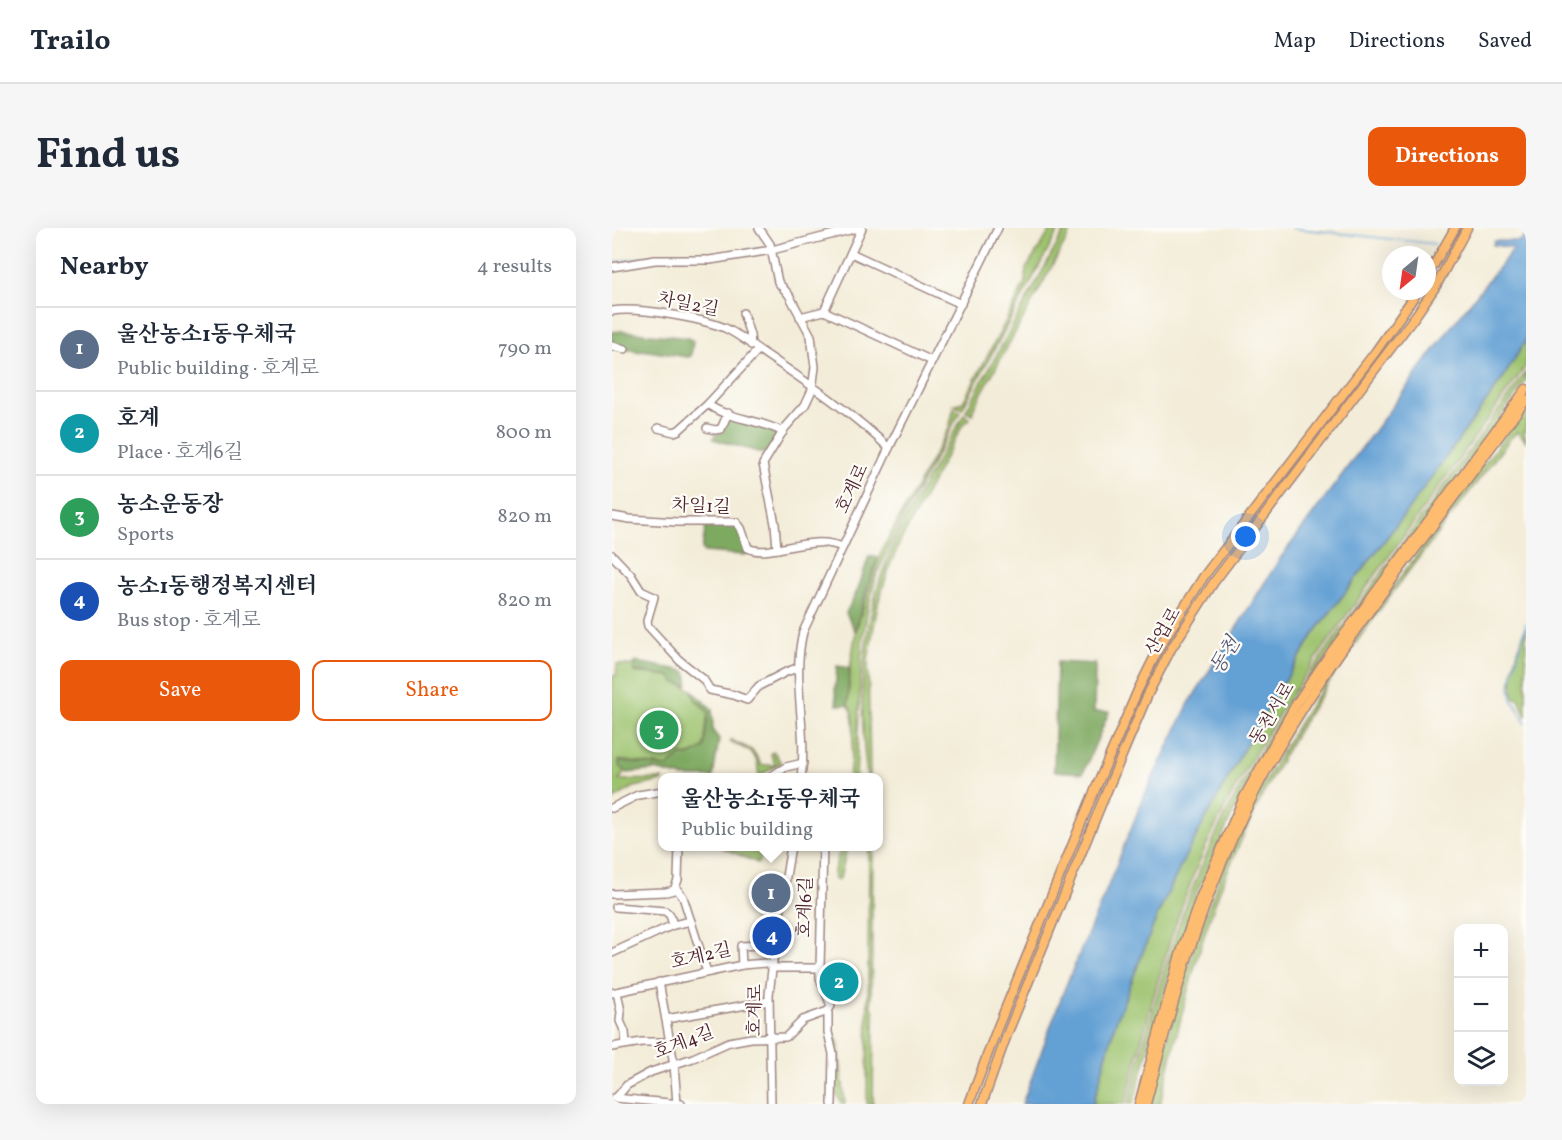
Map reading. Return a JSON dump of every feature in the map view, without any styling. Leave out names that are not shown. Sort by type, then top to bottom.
[{"type":"main road","points":[[1436,262],[1455,228]]},
{"type":"main road","name":"산업로","points":[[982,1104],[1008,1032],[1097,815],[1148,694],[1171,649],[1214,582],[1416,315],[1440,278],[1467,228]]},
{"type":"main road","name":"산업로","points":[[969,1104],[1001,1018],[1093,795],[1138,690],[1161,644],[1204,576],[1376,351],[1412,300]]},
{"type":"main road","name":"동천서로","points":[[1139,1104],[1160,1023],[1200,898],[1239,808],[1269,752],[1296,704],[1329,655],[1526,389]]},
{"type":"main road","name":"동천서로","points":[[1146,1104],[1182,972],[1207,900],[1245,811],[1275,754],[1334,659],[1526,400]]},
{"type":"street","points":[[759,228],[771,247],[778,282],[789,295],[812,341],[815,367],[812,386],[805,405],[783,432],[766,458],[763,467],[775,524],[777,549]]},
{"type":"street","points":[[612,267],[655,260],[710,260],[860,228]]},
{"type":"street","points":[[824,311],[860,228]]},
{"type":"street","name":"호계로","points":[[802,773],[803,736],[797,668],[803,632],[889,448],[998,228]]},
{"type":"street","points":[[851,253],[961,304]]},
{"type":"street","name":"차일2길","points":[[612,311],[626,309],[723,327],[844,408],[889,448]]},
{"type":"street","points":[[800,317],[824,311],[932,361]]},
{"type":"street","points":[[658,428],[676,431],[708,404],[754,348],[743,314]]},
{"type":"street","points":[[612,346],[625,349]]},
{"type":"street","points":[[708,404],[714,409],[783,432]]},
{"type":"street","points":[[707,428],[722,429],[728,413]]},
{"type":"street","name":"차일1길","points":[[612,516],[677,522],[736,522],[750,549],[777,549],[808,542],[834,544],[842,547]]},
{"type":"street","points":[[612,555],[632,575],[641,591],[654,597],[647,621],[648,626],[690,670],[703,679],[710,690],[747,700],[759,686],[797,668]]},
{"type":"street","points":[[775,773],[786,767],[803,763]]},
{"type":"street","points":[[612,808],[638,795],[658,792]]},
{"type":"street","points":[[679,851],[676,888],[683,897],[707,972]]},
{"type":"street","name":"호계로","points":[[771,1104],[769,1001],[789,851]]},
{"type":"street","name":"호계6길","points":[[823,851],[820,978],[831,1006],[828,1011],[828,1032],[833,1054],[832,1104]]},
{"type":"street","points":[[612,894],[666,892],[676,888]]},
{"type":"street","points":[[616,907],[668,912],[672,925]]},
{"type":"street","points":[[612,953],[672,925],[690,921]]},
{"type":"street","name":"호계2길","points":[[627,1044],[620,1021],[621,1012],[614,993],[742,965],[741,946],[775,944]]},
{"type":"street","points":[[742,965],[765,963],[772,966],[820,968]]},
{"type":"street","points":[[614,1098],[678,1104],[674,1064],[659,982]]},
{"type":"street","points":[[666,1019],[769,1001]]},
{"type":"street","points":[[770,1037],[786,1037],[803,1020],[828,1011]]},
{"type":"street","name":"호계4길","points":[[614,1098],[633,1081],[651,1072],[739,1039],[770,1037]]},
{"type":"street","points":[[612,1047],[670,1042]]},
{"type":"green space","points":[[1052,228],[1060,228],[962,409],[954,405],[963,402],[1015,304],[1025,282],[1026,269]]},
{"type":"green space","points":[[1066,228],[1073,228],[973,409],[973,414],[966,411]]},
{"type":"green space","points":[[612,332],[688,338],[693,341],[691,356],[641,350],[640,352],[612,345]]},
{"type":"green space","points":[[1526,340],[1526,366],[1322,651],[1278,716],[1238,783],[1203,853],[1179,914],[1159,977],[1125,1104],[1093,1104],[1115,1024],[1157,916],[1186,855],[1252,734],[1316,631],[1410,507],[1503,378]]},
{"type":"green space","points":[[1526,372],[1526,381],[1294,703],[1241,795],[1195,896],[1169,976],[1133,1104],[1128,1104],[1162,977],[1194,884],[1243,781],[1330,644]]},
{"type":"green space","points":[[954,408],[960,412],[907,510],[877,573],[862,643],[856,773],[849,773],[853,719],[848,705],[850,668],[856,631],[883,548],[949,428]]},
{"type":"green space","points":[[1526,408],[1524,432],[1526,441],[1517,432],[1509,440],[1412,566],[1342,663],[1308,715],[1263,794],[1243,835],[1210,916],[1191,978],[1160,1104],[1150,1104],[1178,1000],[1212,898],[1239,832],[1275,763],[1338,664]]},
{"type":"green space","points":[[964,414],[970,419],[963,424],[900,542],[878,603],[868,660],[870,773],[867,773],[862,702],[869,626],[881,577],[919,494]]},
{"type":"green space","points":[[729,416],[780,432],[765,454],[713,439],[715,435],[723,432]]},
{"type":"green space","points":[[706,524],[736,524],[748,553],[744,555],[704,552],[702,549]]},
{"type":"green space","points":[[869,556],[878,558],[855,631],[846,613],[858,589]]},
{"type":"green space","points":[[1526,628],[1526,717],[1519,699],[1514,698],[1512,681],[1517,653]]},
{"type":"green space","points":[[637,662],[685,671],[688,678],[687,686],[675,682],[670,676],[634,671],[634,664]]},
{"type":"green space","points":[[1057,662],[1095,664],[1094,712],[1109,712],[1083,773],[1054,771]]},
{"type":"green space","points":[[617,664],[634,666],[634,672],[670,676],[675,682],[692,690],[695,699],[708,712],[704,748],[690,755],[681,755],[668,767],[619,760],[619,766],[625,772],[619,780],[658,779],[658,782],[634,787],[612,800],[612,676],[616,676]]},
{"type":"green space","points":[[837,666],[849,668],[848,705],[837,705],[835,691]]},
{"type":"green space","points":[[692,690],[712,709],[713,731],[719,739],[714,773],[667,773],[655,770],[627,773],[619,766],[619,761],[668,767],[681,755],[688,756],[704,748],[708,712],[695,699]]},
{"type":"green space","points":[[731,740],[752,751],[761,765],[775,765],[771,753],[774,752],[781,763],[764,773],[759,773],[757,762],[752,754],[730,742]]},
{"type":"green space","points":[[730,851],[763,851],[758,863]]},
{"type":"green space","points":[[840,851],[846,851],[840,878],[837,880],[834,879]]},
{"type":"green space","points":[[869,851],[873,851],[871,1005],[874,1012],[873,1104],[867,1104]]},
{"type":"green space","points":[[836,1038],[845,1104],[842,1104],[835,1092],[833,1040]]},
{"type":"water","name":"동천","points":[[1526,235],[1526,340],[1503,378],[1410,507],[1316,631],[1252,734],[1186,855],[1157,916],[1115,1024],[1093,1104],[1022,1104],[1064,990],[1144,796],[1189,703],[1279,560],[1451,327],[1514,248],[1493,245],[1494,241],[1520,241]]},
{"type":"waterway","points":[[823,233],[840,228]]},
{"type":"waterway","points":[[1292,228],[1435,244]]},
{"type":"waterway","points":[[773,246],[792,241]]},
{"type":"waterway","points":[[705,257],[769,247]]},
{"type":"waterway","points":[[612,263],[643,257],[685,257]]},
{"type":"waterway","points":[[1526,623],[1510,686],[1512,699],[1526,723]]},
{"type":"place","name":"농소운동장","points":[[659,730]]},
{"type":"place","name":"울산농소1동우체국","points":[[771,893]]},
{"type":"place","name":"농소1동행정복지센터","points":[[772,936]]},
{"type":"place","name":"호계","points":[[839,982]]}]
